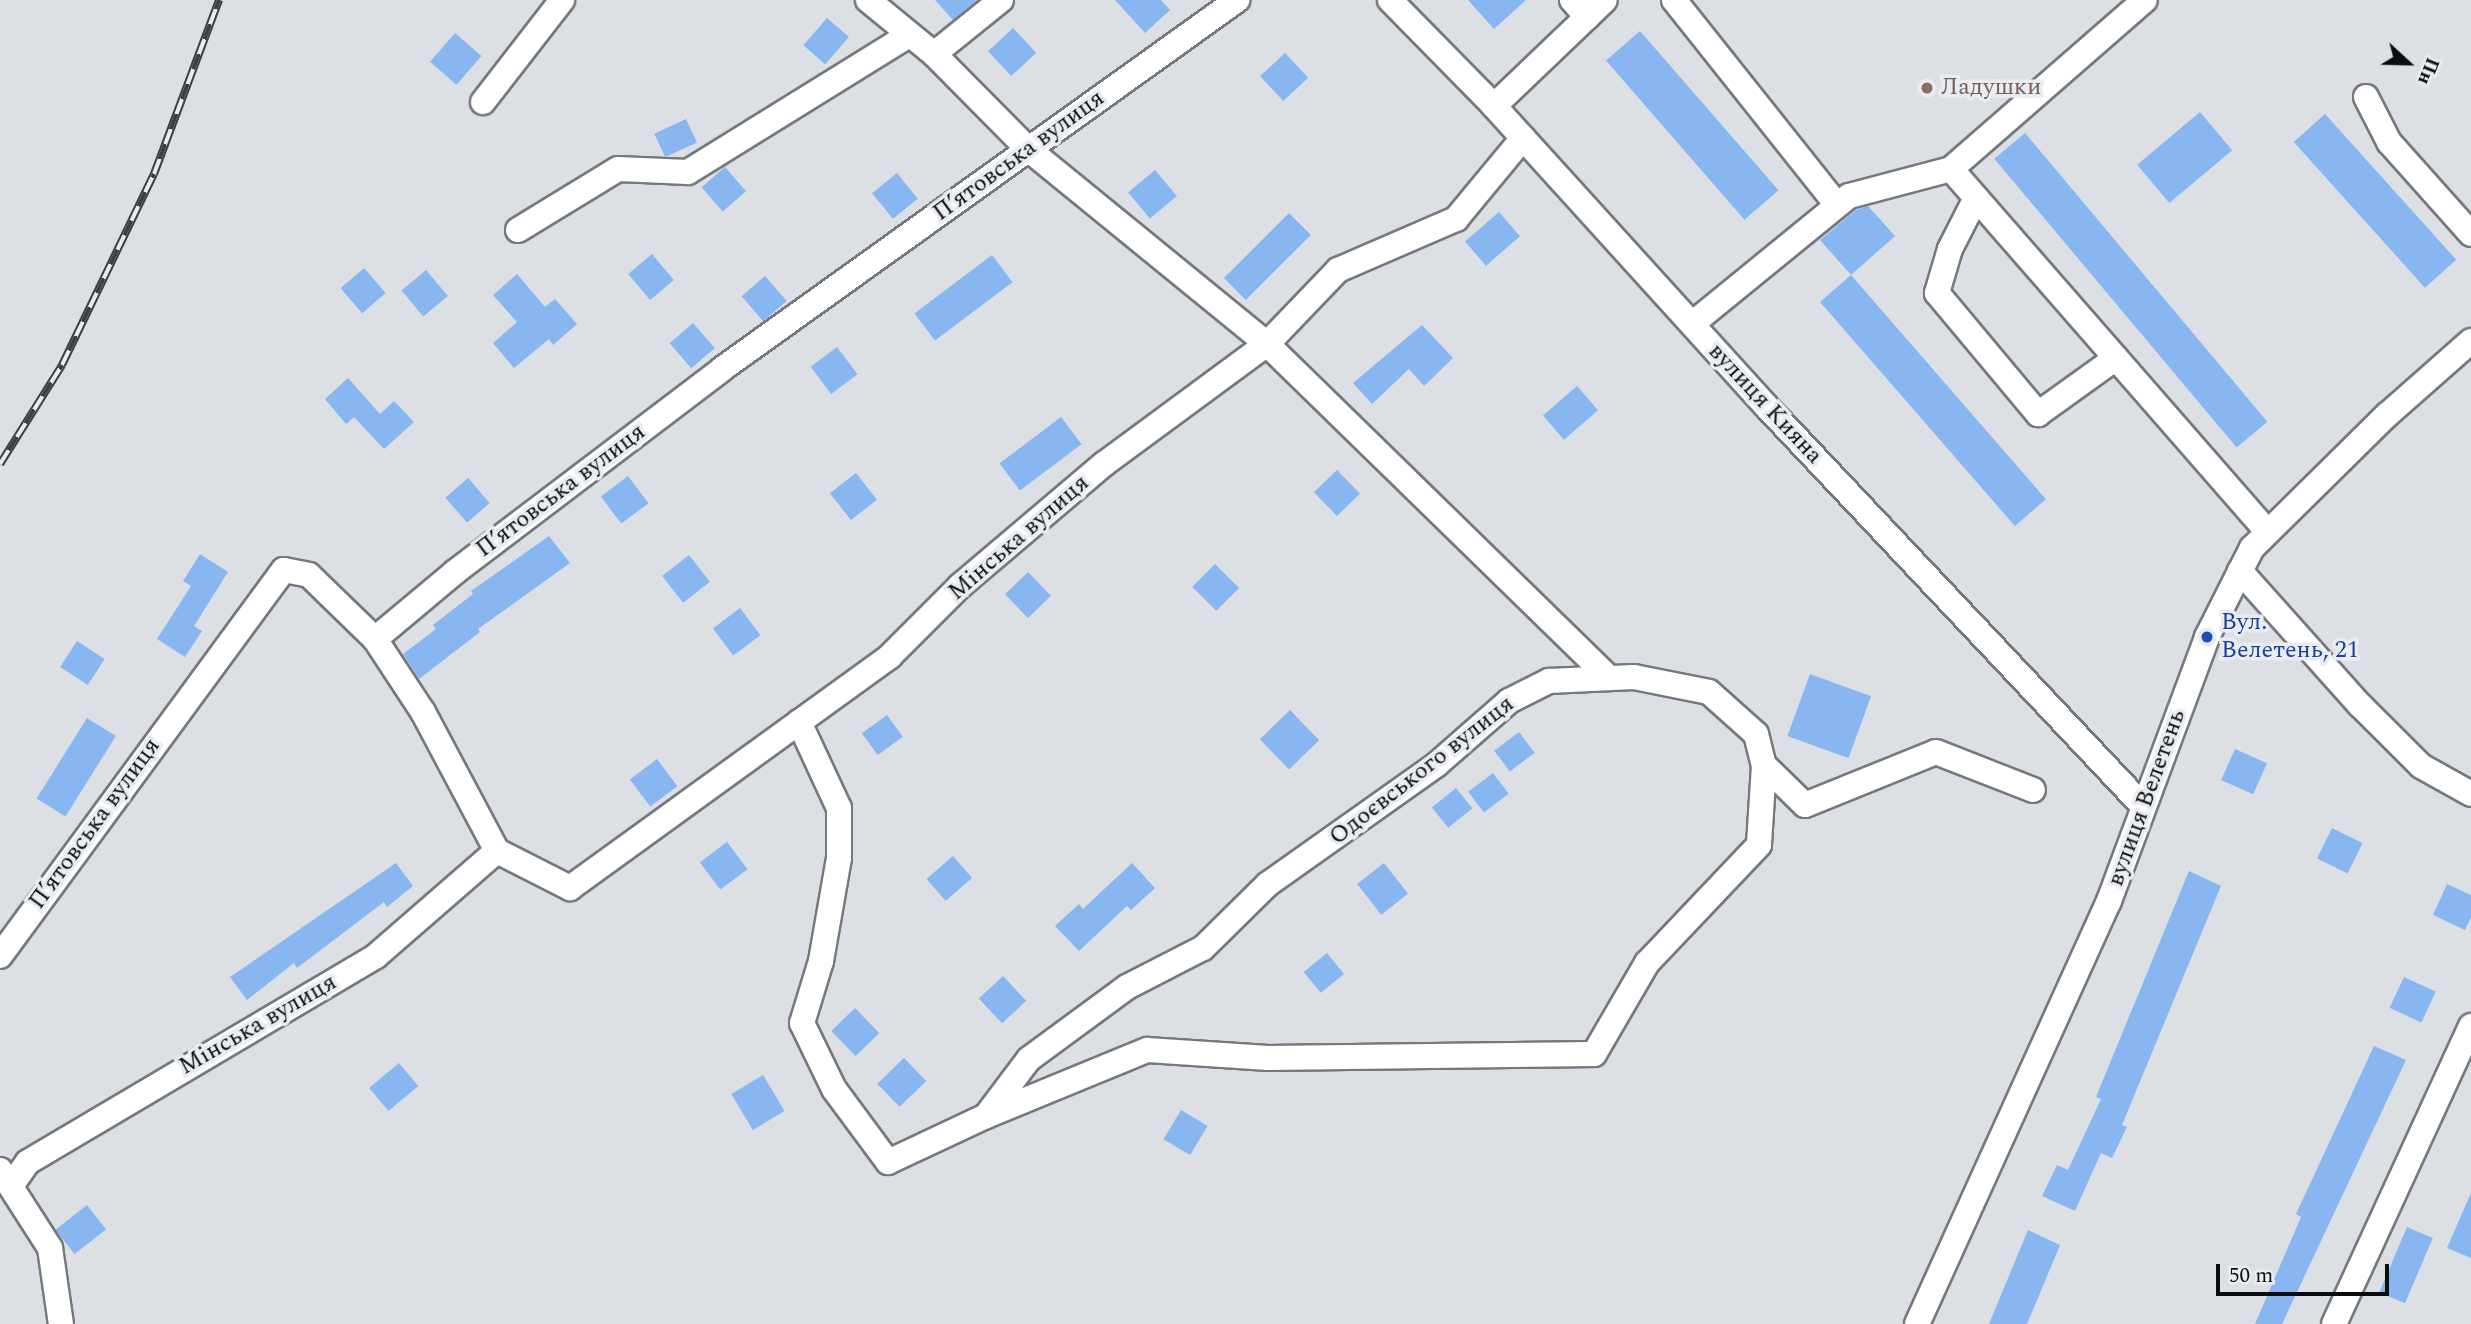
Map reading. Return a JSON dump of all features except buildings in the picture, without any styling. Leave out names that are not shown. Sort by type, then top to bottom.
[{"type":"street","points":[[483,102],[562,0]]},
{"type":"street","points":[[868,0],[906,36],[933,54],[1028,149],[1267,344],[1609,678]]},
{"type":"street","points":[[933,54],[1001,0]]},
{"type":"street","name":"П’ятовська вулиця","points":[[0,956],[284,570],[309,575],[375,639],[456,572],[722,369],[1237,0]]},
{"type":"street","name":"вулиця Кияна","points":[[1390,0],[1494,106],[1692,324],[2143,806]]},
{"type":"street","points":[[1494,106],[1580,9],[1605,0]]},
{"type":"street","points":[[1674,0],[1837,205]]},
{"type":"street","points":[[1692,324],[1837,205],[1864,191],[1951,169],[2145,0]]},
{"type":"street","points":[[518,230],[618,169],[688,172],[906,36]]},
{"type":"street","points":[[2366,97],[2389,142],[2471,234]]},
{"type":"street","name":"Мінська вулиця","points":[[5,1178],[376,956],[498,851],[570,888],[890,656],[960,586],[1104,464],[1267,344],[1338,270],[1457,219],[1523,138]]},
{"type":"street","points":[[1951,169],[2266,530]]},
{"type":"street","points":[[1976,198],[1950,249],[1937,293],[2038,414],[2116,359]]},
{"type":"street","name":"вулиця Велетень","points":[[1917,1324],[2109,901],[2207,638],[2241,570],[2266,530],[2471,341]]},
{"type":"street","points":[[2241,570],[2360,705],[2421,766],[2471,794]]},
{"type":"street","points":[[375,639],[423,712],[498,851]]},
{"type":"street","name":"Одоєвського вулиця","points":[[800,722],[839,808],[839,858],[821,961],[802,1023],[834,1089],[888,1162],[986,1116],[1147,1050],[1268,1058],[1594,1054],[1647,963],[1759,845],[1764,765],[1756,734],[1709,692],[1634,677],[1549,681],[1509,701],[1436,765],[1268,884],[1203,948],[1127,987],[1029,1059],[986,1116]]},
{"type":"street","points":[[1764,765],[1805,805],[1936,752],[2033,790]]},
{"type":"street","points":[[2334,1324],[2471,1027]]},
{"type":"street","points":[[5,1178],[50,1248],[61,1324]]},
{"type":"railway","points":[[0,464],[62,365],[154,174],[219,0]]},
{"type":"place","name":"Ладушки","points":[[1927,88]]},
{"type":"place","name":"Вул. Велетень, 21","points":[[2207,637]]}]
